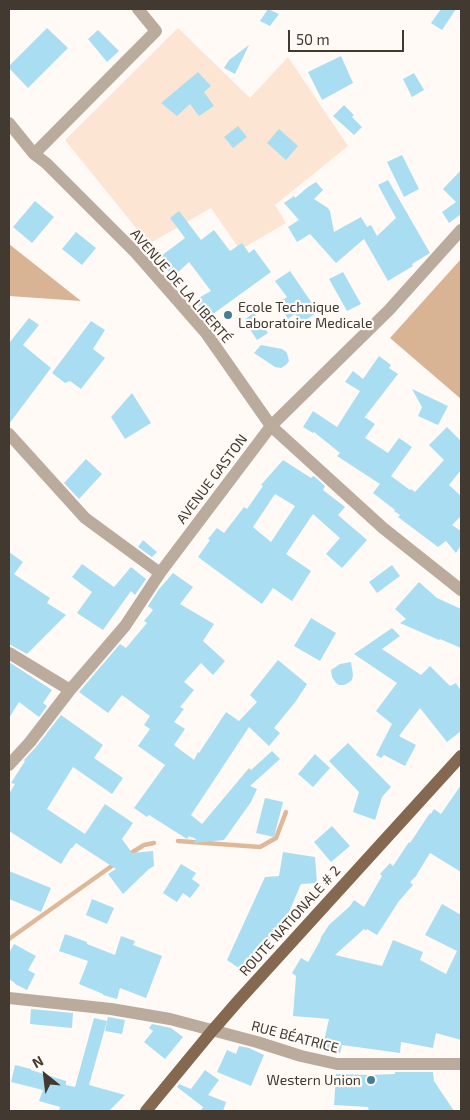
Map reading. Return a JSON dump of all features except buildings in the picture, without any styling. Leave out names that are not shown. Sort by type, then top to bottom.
[{"type":"main road","name":"ROUTE NATIONALE # 2","points":[[146,1111],[212,1031],[461,756]]},
{"type":"street","points":[[34,154],[156,31],[138,9]]},
{"type":"street","name":"AVENUE DE LA LIBERTÉ","points":[[9,123],[34,154],[46,163],[136,253],[206,333],[271,426],[383,528],[461,590]]},
{"type":"street","name":"AVENUE GASTON","points":[[9,765],[125,626],[160,573],[271,426],[389,310],[461,230]]},
{"type":"street","points":[[9,434],[85,518],[160,573]]},
{"type":"street","points":[[9,654],[70,690]]},
{"type":"street","name":"RUE BÉATRICE","points":[[9,998],[111,1009],[170,1019],[257,1042],[301,1056],[337,1064],[461,1064]]},
{"type":"shaded area","points":[[178,28],[250,98],[288,57],[348,146],[275,205],[286,223],[240,250],[211,208],[149,244],[65,140]]},
{"type":"shaded area","points":[[9,244],[81,301],[9,296]]},
{"type":"shaded area","points":[[461,259],[461,399],[390,338]]},
{"type":"waterway","points":[[178,841],[260,847],[276,838],[286,812]]},
{"type":"waterway","points":[[128,855],[144,845],[154,843]]},
{"type":"waterway","points":[[9,939],[116,863]]},
{"type":"place","name":"Ecole Technique Laboratoire Medicale","points":[[228,315]]},
{"type":"place","name":"Western Union","points":[[371,1080]]}]
